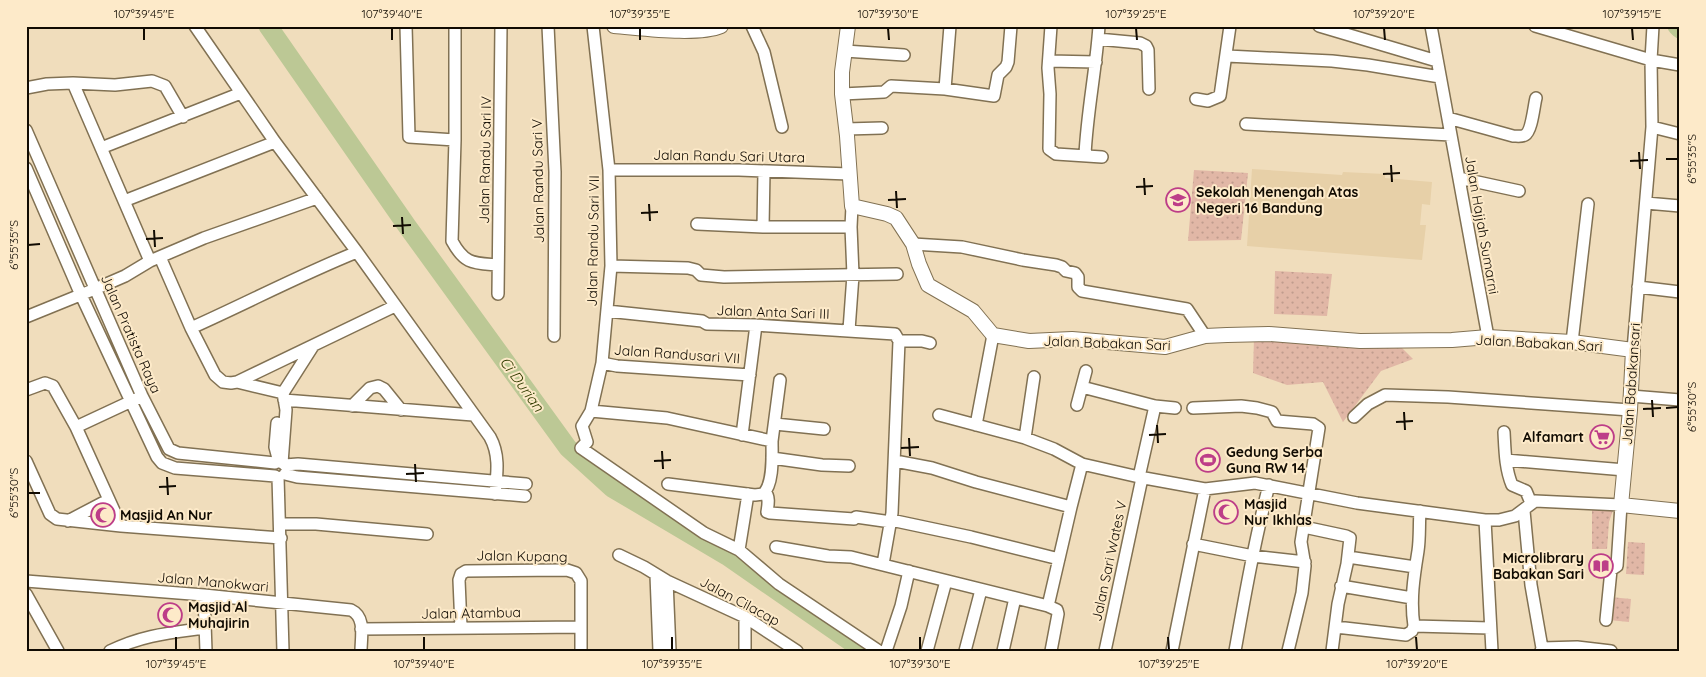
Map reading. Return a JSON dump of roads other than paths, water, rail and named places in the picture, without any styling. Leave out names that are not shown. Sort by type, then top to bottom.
[{"type":"street","points":[[195,26],[275,142],[357,252],[495,446],[497,454],[496,488]]},
{"type":"street","points":[[406,26],[409,137],[455,140]]},
{"type":"street","points":[[454,26],[455,140],[452,241],[459,254],[472,262],[498,265]]},
{"type":"street","name":"Jalan Randu Sari IV","points":[[498,294],[501,26]]},
{"type":"street","name":"Jalan Randu Sari V","points":[[548,26],[556,172],[554,336]]},
{"type":"street","name":"Jalan Randu Sari VII","points":[[593,26],[609,170],[611,266],[602,363],[591,411],[582,426],[587,442],[581,448],[704,533],[739,550]]},
{"type":"street","points":[[614,26],[686,28],[698,31],[721,26]]},
{"type":"street","points":[[752,26],[764,52],[782,128]]},
{"type":"street","points":[[848,26],[842,72],[842,94],[852,206],[850,227],[853,275],[849,330]]},
{"type":"street","points":[[946,89],[950,26]]},
{"type":"street","points":[[842,94],[884,92],[891,86],[946,89],[994,96],[998,75],[1008,62],[1011,26]]},
{"type":"street","points":[[1051,26],[1048,61],[1050,94],[1049,149],[1053,153],[1102,157]]},
{"type":"street","points":[[1085,155],[1087,120],[1096,62],[1099,26]]},
{"type":"street","points":[[1196,99],[1216,99],[1220,96],[1230,26]]},
{"type":"street","points":[[1319,26],[1437,61]]},
{"type":"street","name":"Jalan Hajjah Sumarni","points":[[1432,26],[1488,337]]},
{"type":"street","points":[[1534,26],[1652,60],[1680,65]]},
{"type":"street","points":[[1576,38],[1580,26]]},
{"type":"street","name":"Jalan Babakansari","points":[[1621,505],[1652,128],[1653,26]]},
{"type":"street","points":[[1098,39],[1146,46],[1148,50],[1149,90]]},
{"type":"street","points":[[845,51],[904,55]]},
{"type":"street","points":[[1227,56],[1332,61],[1440,77]]},
{"type":"street","points":[[1048,61],[1096,62]]},
{"type":"street","points":[[26,88],[47,84],[115,85],[158,82],[165,86],[183,116]]},
{"type":"street","points":[[73,83],[124,201],[215,375],[223,382],[237,382],[395,306]]},
{"type":"street","points":[[101,148],[241,93]]},
{"type":"street","points":[[1448,118],[1513,136],[1523,136],[1530,127],[1536,98]]},
{"type":"street","points":[[1246,124],[1451,135]]},
{"type":"street","points":[[846,129],[882,128]]},
{"type":"street","points":[[1652,128],[1680,134]]},
{"type":"street","name":"Jalan Pratista Raya","points":[[26,130],[142,396],[162,439],[169,449],[174,452],[280,469]]},
{"type":"street","points":[[124,201],[275,142]]},
{"type":"street","name":"Jalan Pratista Raya","points":[[26,168],[81,295],[156,457],[168,466],[280,469],[298,464],[526,490]]},
{"type":"street","name":"Jalan Randu Sari Utara","points":[[609,170],[764,171],[849,174]]},
{"type":"street","points":[[763,227],[764,171]]},
{"type":"street","points":[[1459,178],[1519,191]]},
{"type":"street","points":[[26,317],[126,276],[155,259],[204,238],[317,198]]},
{"type":"street","points":[[1646,203],[1680,206]]},
{"type":"street","points":[[1572,342],[1588,204]]},
{"type":"street","points":[[852,206],[896,218],[913,244],[928,285],[973,311],[993,335],[976,425]]},
{"type":"street","points":[[697,224],[763,227],[850,227]]},
{"type":"street","points":[[913,244],[962,246],[1023,260],[1056,265],[1066,271],[1075,273],[1078,277],[1078,288],[1082,291],[1187,309],[1205,336]]},
{"type":"street","points":[[191,328],[315,269],[357,252]]},
{"type":"street","points":[[611,266],[688,268],[696,270],[701,274],[724,277],[897,274]]},
{"type":"street","points":[[1638,287],[1680,292]]},
{"type":"street","name":"Jalan Anta Sari III","points":[[607,311],[702,321],[707,324],[756,325],[895,334],[899,341]]},
{"type":"street","points":[[742,435],[756,325]]},
{"type":"street","name":"Jalan Babakan Sari","points":[[993,335],[1029,341],[1072,339],[1165,347],[1205,336],[1268,334],[1360,341],[1452,340],[1488,337],[1572,342],[1633,350]]},
{"type":"street","points":[[883,564],[891,521],[899,341],[930,343]]},
{"type":"street","points":[[283,651],[280,469],[286,410],[283,397],[314,344]]},
{"type":"street","name":"Jalan Randusari VII","points":[[602,363],[617,366],[750,375]]},
{"type":"street","points":[[1077,405],[1086,371]]},
{"type":"street","points":[[1025,438],[1034,377]]},
{"type":"street","points":[[780,380],[772,441],[769,486],[766,492],[767,512],[891,521],[1059,559]]},
{"type":"street","points":[[237,382],[283,397],[352,406],[473,415]]},
{"type":"street","points":[[26,390],[46,383],[53,386],[76,427],[121,526]]},
{"type":"street","points":[[352,406],[370,388],[378,386],[384,389],[401,410]]},
{"type":"street","points":[[1082,387],[1155,406],[1175,408]]},
{"type":"street","points":[[1354,417],[1368,404],[1385,395],[1630,403],[1680,400]]},
{"type":"street","points":[[76,427],[142,396]]},
{"type":"street","name":"Jalan Sari Wates V","points":[[1106,651],[1155,406]]},
{"type":"street","points":[[1193,408],[1240,406],[1257,408],[1272,412],[1277,421],[1316,425],[1319,428],[1301,542],[1305,562],[1302,593],[1288,651]]},
{"type":"street","points":[[591,411],[668,418],[772,441]]},
{"type":"street","points":[[939,415],[1025,438],[1054,449],[1082,464],[1205,489],[1243,483],[1269,485],[1357,503],[1485,520],[1508,519],[1539,501],[1621,505],[1680,511]]},
{"type":"street","points":[[775,424],[824,429]]},
{"type":"street","points":[[1504,432],[1506,469],[1512,485],[1526,491],[1530,585],[1541,650],[1577,647],[1611,651]]},
{"type":"street","points":[[772,458],[849,466]]},
{"type":"street","points":[[1506,460],[1624,470]]},
{"type":"street","points":[[26,461],[53,517],[68,521],[121,526],[281,538]]},
{"type":"street","points":[[895,461],[932,468],[976,482],[1071,507]]},
{"type":"street","points":[[1048,606],[1082,464]]},
{"type":"street","points":[[668,484],[748,494],[766,492]]},
{"type":"street","points":[[1236,651],[1255,539],[1269,485]]},
{"type":"street","points":[[1172,651],[1205,489]]},
{"type":"street","points":[[748,494],[739,550],[779,584],[878,651]]},
{"type":"street","points":[[68,521],[108,500]]},
{"type":"street","points":[[1606,620],[1611,570],[1617,566],[1621,505]]},
{"type":"street","points":[[1336,627],[1406,635],[1412,631],[1414,626],[1412,598],[1414,567],[1418,549],[1420,511]]},
{"type":"street","points":[[1485,520],[1492,651]]},
{"type":"street","points":[[281,524],[316,524],[427,534]]},
{"type":"street","points":[[1304,527],[1348,536],[1350,541],[1341,586],[1332,651]]},
{"type":"street","points":[[1194,544],[1253,556],[1305,562]]},
{"type":"street","points":[[776,547],[828,556],[851,557],[1048,606],[1057,610],[1058,614],[1051,651]]},
{"type":"street","name":"Jalan Cilacap","points":[[620,555],[644,566],[667,581],[744,617],[798,651]]},
{"type":"street","points":[[1348,557],[1414,567]]},
{"type":"street","name":"Jalan Kupang","points":[[461,627],[459,580],[461,574],[466,571],[567,570],[576,573],[581,582],[581,627]]},
{"type":"street","points":[[886,651],[901,606],[909,571]]},
{"type":"street","points":[[656,575],[659,651]]},
{"type":"street","points":[[927,651],[946,580]]},
{"type":"street","name":"Jalan Manokwari","points":[[26,581],[204,595],[351,610],[357,613],[361,619],[361,629]]},
{"type":"street","points":[[667,581],[670,651]]},
{"type":"street","points":[[1341,586],[1412,598]]},
{"type":"street","points":[[965,651],[981,590]]},
{"type":"street","points":[[26,594],[58,651]]},
{"type":"street","points":[[204,595],[206,651]]},
{"type":"street","points":[[1003,651],[1015,598]]},
{"type":"street","points":[[744,617],[745,651]]},
{"type":"street","points":[[1414,626],[1490,628]]},
{"type":"street","points":[[580,651],[581,627]]},
{"type":"street","name":"Jalan Atambua","points":[[361,629],[581,627]]},
{"type":"street","points":[[110,651],[130,641],[205,628]]},
{"type":"street","points":[[361,629],[361,651]]},
{"type":"waterway","name":"Ci Durian","points":[[268,26],[407,226],[568,448],[612,488],[727,556],[864,651]]},
{"type":"waterway","points":[[1677,26],[1680,29]]},
{"type":"place","name":"Sekolah Menengah Atas Negeri 16 Bandung","points":[[1178,200]]},
{"type":"place","name":"Alfamart","points":[[1602,437]]},
{"type":"place","name":"Gedung Serba Guna RW 14","points":[[1208,460]]},
{"type":"place","name":"Masjid Nur Ikhlas","points":[[1226,512]]},
{"type":"place","name":"Masjid An Nur","points":[[103,515]]},
{"type":"place","name":"Microlibrary Babakan Sari","points":[[1601,566]]},
{"type":"place","name":"Masjid Al Muhajirin","points":[[170,615]]}]
